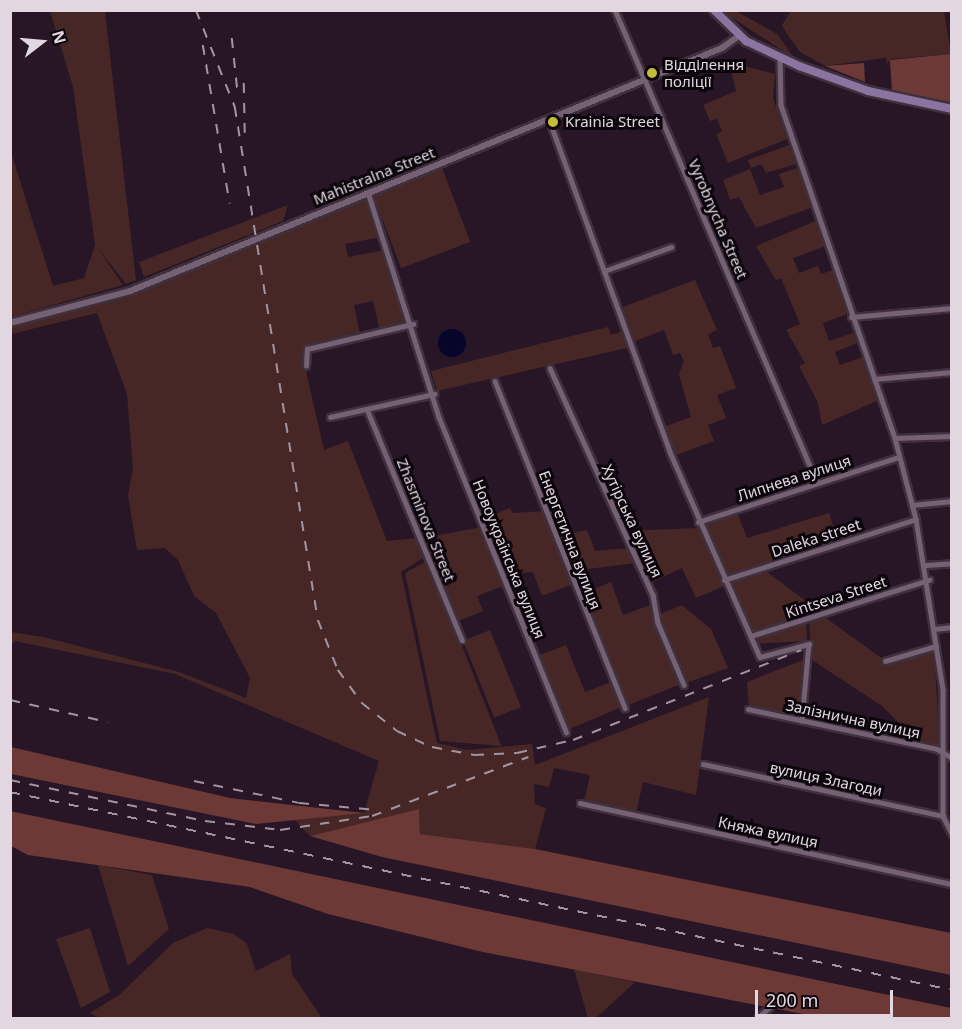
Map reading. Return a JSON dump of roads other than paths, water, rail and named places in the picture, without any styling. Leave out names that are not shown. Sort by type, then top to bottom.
[{"type":"main road","points":[[714,10],[741,35],[780,57],[859,88],[951,109]]},
{"type":"street","name":"Vyrobnycha Street","points":[[615,10],[817,482]]},
{"type":"street","name":"Mahistralna Street","points":[[10,323],[130,291],[646,79],[741,35]]},
{"type":"street","points":[[780,57],[781,105],[851,317],[895,438],[916,519],[929,580],[943,690],[943,816],[951,834]]},
{"type":"street","points":[[549,119],[607,270],[673,459],[698,522],[760,657],[809,644],[802,721]]},
{"type":"street","name":"Новоукраїнська вулиця","points":[[369,192],[434,394],[566,732]]},
{"type":"street","points":[[607,270],[671,247]]},
{"type":"street","points":[[851,317],[951,308]]},
{"type":"street","points":[[306,366],[307,349],[413,324]]},
{"type":"street","name":"Хутірська вулиця","points":[[550,368],[653,595],[658,623],[684,685]]},
{"type":"street","points":[[874,379],[951,372]]},
{"type":"street","name":"Енергетична вулиця","points":[[495,381],[625,708]]},
{"type":"street","points":[[330,417],[434,394]]},
{"type":"street","name":"Zhasminova Street","points":[[367,409],[462,640]]},
{"type":"street","points":[[895,438],[951,436]]},
{"type":"street","name":"Липнева вулиця","points":[[698,522],[899,457]]},
{"type":"street","points":[[912,505],[951,501]]},
{"type":"street","name":"Daleka street","points":[[724,580],[916,519]]},
{"type":"street","points":[[926,565],[951,563]]},
{"type":"street","name":"Kintseva Street","points":[[751,636],[929,580]]},
{"type":"street","points":[[934,629],[951,627]]},
{"type":"street","points":[[885,661],[936,646]]},
{"type":"street","points":[[943,690],[951,690]]},
{"type":"street","name":"Залізнична вулиця","points":[[748,709],[943,752],[951,758]]},
{"type":"street","name":"вулиця Злагоди","points":[[704,764],[943,816]]},
{"type":"street","name":"Княжа вулиця","points":[[580,803],[951,884]]},
{"type":"street","points":[[757,1018],[769,1008]]},
{"type":"railway","points":[[196,10],[235,107],[318,620],[338,670],[362,703],[397,731],[432,747],[474,755],[517,753],[573,740],[801,650]]},
{"type":"railway","points":[[232,38],[238,95]]},
{"type":"railway","points":[[203,45],[230,204]]},
{"type":"railway","points":[[244,83],[245,133]]},
{"type":"railway","points":[[10,700],[108,722]]},
{"type":"railway","points":[[10,780],[205,821],[280,830],[372,816],[528,757]]},
{"type":"railway","points":[[194,781],[299,803],[377,810]]},
{"type":"railway","points":[[10,792],[952,990]]},
{"type":"place","name":"Відділення поліції","points":[[652,73]]},
{"type":"place","name":"Krainia Street","points":[[553,122]]}]
